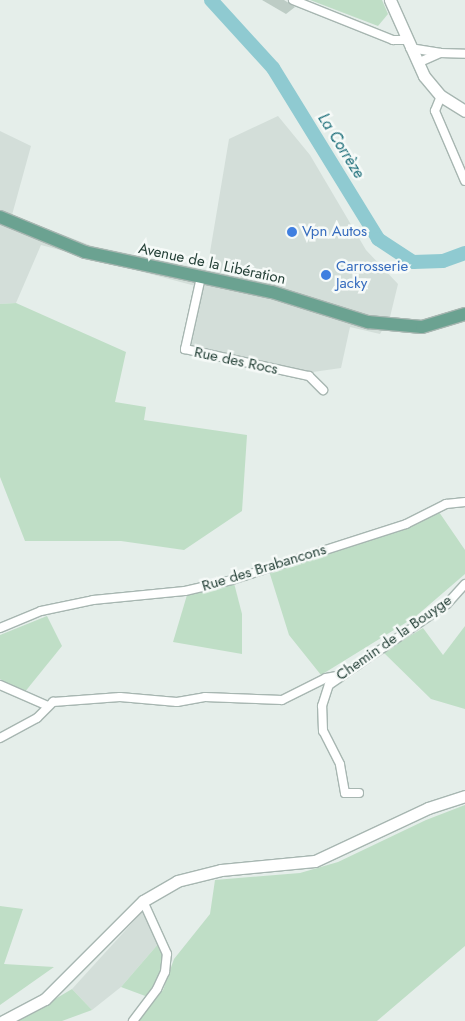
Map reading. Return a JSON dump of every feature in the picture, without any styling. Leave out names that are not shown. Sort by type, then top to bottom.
[{"type":"main road","points":[[390,0],[418,63],[442,96],[465,112]]},
{"type":"main road","name":"Avenue de la Libération","points":[[0,217],[85,252],[272,292],[368,322],[422,328],[465,314]]},
{"type":"main road","points":[[3,1021],[22,1013],[63,983],[143,901],[158,890],[195,875],[294,865],[334,855],[428,808],[465,796]]},
{"type":"street","points":[[293,0],[393,40],[440,53],[465,54]]},
{"type":"street","points":[[418,63],[440,53]]},
{"type":"street","points":[[442,96],[435,111],[465,181]]},
{"type":"street","name":"Rue des Rocs","points":[[202,278],[186,349],[309,376],[324,390]]},
{"type":"street","name":"Rue des Brabancons","points":[[0,628],[41,611],[92,600],[185,591],[232,580],[406,524],[446,504],[465,502]]},
{"type":"street","name":"Chemin de la Bouyge","points":[[359,793],[345,793],[340,764],[323,731],[322,706],[329,684],[447,604],[465,584]]},
{"type":"street","points":[[0,738],[37,718],[48,706],[72,699],[120,697],[177,702],[205,697],[282,700],[326,678],[341,675]]},
{"type":"street","points":[[0,685],[48,706]]},
{"type":"street","points":[[133,1021],[157,990],[165,972],[167,954],[143,901]]},
{"type":"shaded area","points":[[278,116],[310,155],[366,250],[398,284],[390,317],[380,334],[350,327],[341,368],[313,372],[191,347],[203,288],[41,245],[16,303],[0,304],[0,131],[31,146],[12,215],[92,246],[207,270],[229,139]]},
{"type":"shaded area","points":[[143,911],[159,943],[121,987],[92,1010],[72,989]]},
{"type":"green space","points":[[310,0],[382,0],[388,14],[378,26]]},
{"type":"green space","points":[[16,303],[126,352],[115,402],[146,407],[144,420],[247,435],[242,511],[184,550],[121,541],[25,541],[0,477],[0,304]]},
{"type":"green space","points":[[439,512],[465,550],[465,574],[415,617],[321,675],[289,635],[269,571],[406,527]]},
{"type":"green space","points":[[234,583],[242,614],[242,654],[173,642],[187,595]]},
{"type":"green space","points":[[47,616],[62,646],[24,693],[0,679],[0,635]]},
{"type":"green space","points":[[465,626],[465,709],[431,699],[383,652],[423,628],[443,655]]},
{"type":"green space","points":[[465,805],[465,946],[377,1021],[138,1021],[163,990],[174,959],[210,914],[215,880],[300,873],[338,862],[426,820]]},
{"type":"green space","points":[[0,906],[23,909],[4,964],[54,967],[0,1005]]},
{"type":"green space","points":[[159,943],[163,960],[156,985],[148,997],[121,987]]},
{"type":"green space","points":[[72,989],[92,1010],[62,1021],[18,1021]]},
{"type":"building","points":[[262,0],[284,0],[295,7],[286,14]]},
{"type":"waterway","name":"La Corrèze","points":[[211,0],[273,68],[378,239],[413,262],[443,261],[465,253]]},
{"type":"place","name":"Vpn Autos","points":[[292,232]]},
{"type":"place","name":"Carrosserie Jacky","points":[[326,275]]}]
